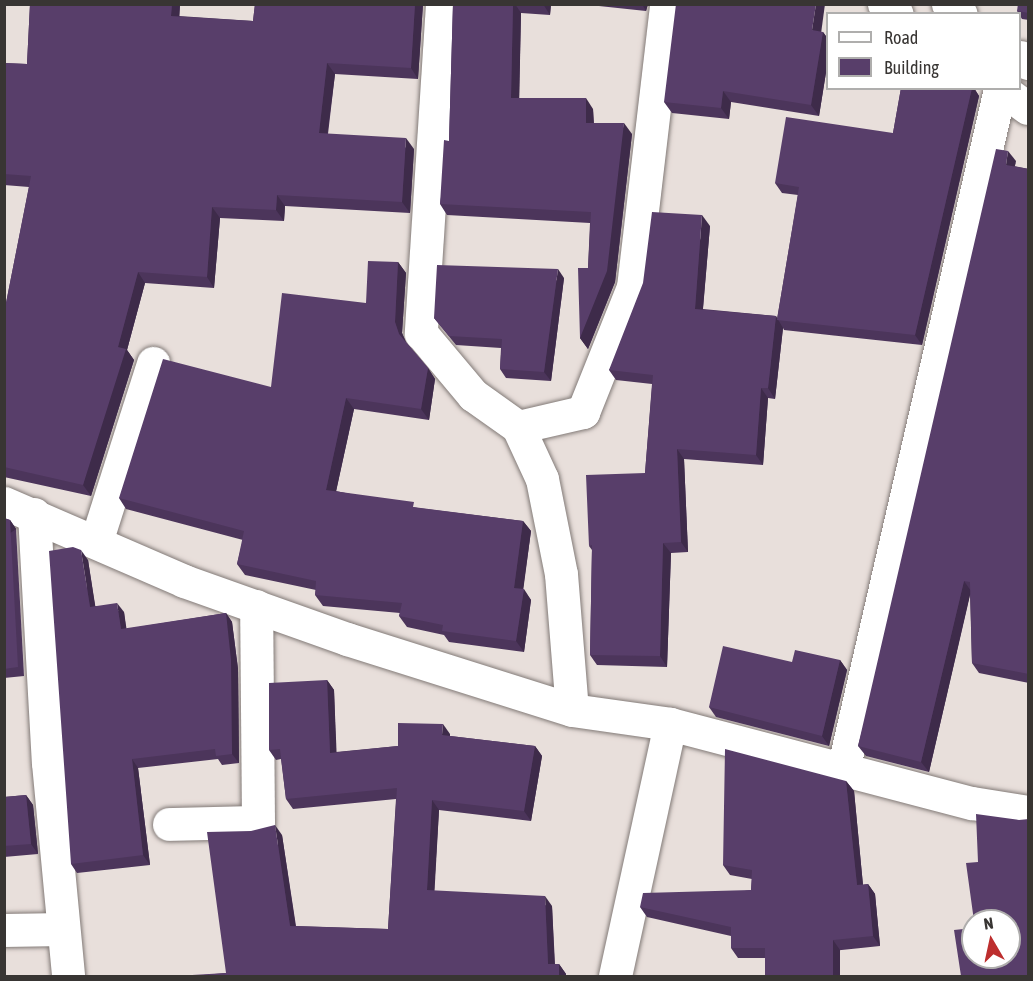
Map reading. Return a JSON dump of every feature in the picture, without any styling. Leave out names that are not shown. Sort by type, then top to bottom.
[{"type":"street","points":[[442,4],[421,333],[473,395],[518,427],[542,479],[561,574],[572,710]]},
{"type":"street","points":[[518,427],[584,412],[633,287],[666,4]]},
{"type":"street","points":[[843,770],[1000,90]]},
{"type":"street","points":[[1002,90],[1029,108]]},
{"type":"street","points":[[96,542],[153,363]]},
{"type":"street","points":[[68,976],[48,763],[19,509],[184,581],[572,710],[670,724],[972,803],[1029,812]]},
{"type":"street","points":[[169,824],[258,822],[256,606]]},
{"type":"street","points":[[615,976],[670,724]]},
{"type":"street","points":[[4,930],[63,929]]},
{"type":"building","points":[[30,4],[172,4],[171,16],[253,21],[255,4],[415,4],[411,68],[327,63],[319,133],[406,138],[402,202],[277,195],[276,210],[212,207],[207,277],[138,272],[118,347],[126,349],[83,485],[4,467],[4,303],[6,303],[31,176],[4,174],[4,63],[27,64]]},
{"type":"building","points":[[453,4],[513,4],[511,98],[586,98],[586,123],[624,123],[607,271],[580,338],[578,268],[588,268],[591,212],[440,204],[444,140],[449,141]]},
{"type":"building","points":[[676,4],[816,4],[812,30],[823,32],[811,105],[723,91],[721,108],[664,102]]},
{"type":"building","points":[[1018,4],[1029,4],[1029,13],[1017,11]]},
{"type":"building","points":[[901,90],[972,90],[915,335],[777,320],[799,187],[775,183],[786,117],[893,133]]},
{"type":"building","points":[[996,149],[1008,151],[1006,165],[1029,169],[1029,674],[972,663],[970,582],[964,581],[921,762],[858,746]]},
{"type":"building","points":[[652,212],[702,215],[695,309],[776,316],[768,388],[761,388],[756,455],[677,449],[681,542],[663,543],[660,656],[590,655],[592,545],[589,546],[586,475],[645,473],[653,375],[609,370],[643,283]]},
{"type":"building","points":[[368,261],[398,262],[395,322],[399,334],[428,368],[421,409],[346,398],[326,490],[414,502],[413,507],[523,521],[514,588],[524,589],[516,641],[442,631],[443,625],[399,616],[402,603],[315,595],[316,581],[237,564],[244,531],[119,498],[163,359],[271,387],[282,293],[366,303]]},
{"type":"building","points":[[437,265],[558,269],[544,372],[500,369],[502,339],[449,336],[434,318]]},
{"type":"building","points":[[4,518],[10,520],[18,667],[4,669]]},
{"type":"building","points":[[73,547],[81,550],[90,607],[117,603],[121,629],[226,613],[231,660],[232,754],[216,756],[215,749],[132,759],[143,855],[71,864],[49,551]]},
{"type":"building","points":[[723,646],[792,662],[795,650],[840,660],[822,736],[709,707]]},
{"type":"building","points":[[327,680],[330,753],[398,746],[398,723],[443,724],[442,735],[535,746],[524,811],[432,800],[427,890],[545,896],[548,964],[559,964],[559,976],[192,976],[226,973],[207,832],[251,831],[275,825],[290,926],[388,929],[397,788],[286,799],[280,749],[269,750],[269,683]]},
{"type":"building","points":[[725,749],[846,781],[857,885],[868,884],[873,936],[833,940],[833,976],[765,976],[765,948],[731,948],[731,927],[640,907],[643,893],[751,890],[752,870],[723,865]]},
{"type":"building","points":[[26,795],[31,844],[4,846],[4,797]]},
{"type":"building","points":[[976,814],[1019,820],[1029,819],[1029,976],[961,976],[954,930],[961,929],[961,969],[1021,969],[1021,909],[972,909],[966,863],[978,862]]}]
